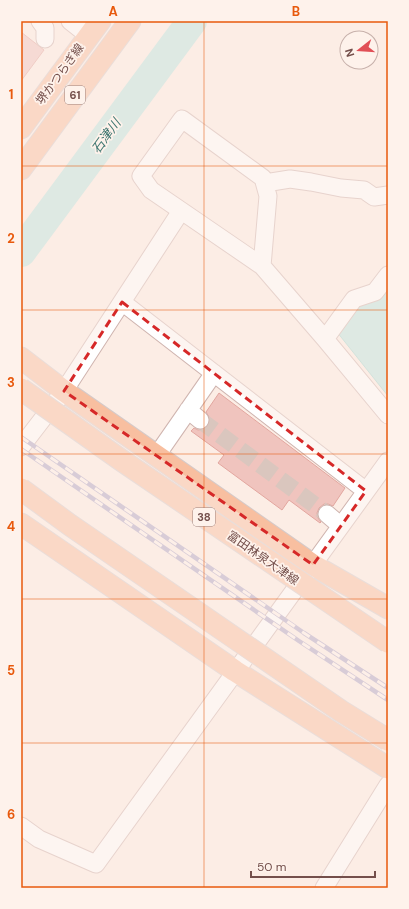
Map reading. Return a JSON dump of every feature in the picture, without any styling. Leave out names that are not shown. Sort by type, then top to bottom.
[{"type":"main road","name":"堺かつらぎ線","points":[[21,169],[130,21]]},
{"type":"main road","name":"堺かつらぎ線","points":[[21,128],[94,28]]},
{"type":"main road","points":[[21,358],[64,391],[313,565],[388,608]]},
{"type":"main road","name":"富田林泉大津線","points":[[21,389],[121,460],[388,642]]},
{"type":"main road","points":[[21,489],[70,525],[335,706],[388,740]]},
{"type":"main road","points":[[21,524],[235,671],[388,768]]},
{"type":"street","points":[[40,21],[45,28],[45,39]]},
{"type":"street","points":[[70,21],[94,28]]},
{"type":"street","points":[[262,266],[268,196],[263,178],[182,119],[141,176],[151,190],[262,266],[388,415]]},
{"type":"street","points":[[265,183],[290,179],[341,188],[364,190],[374,197],[388,195]]},
{"type":"street","points":[[21,447],[64,391],[181,211]]},
{"type":"street","points":[[325,339],[354,299],[375,292],[388,274]]},
{"type":"street","points":[[122,302],[366,491]]},
{"type":"street","points":[[157,455],[194,415],[214,373]]},
{"type":"street","points":[[21,826],[38,840],[96,864],[388,461]]},
{"type":"street","points":[[327,514],[341,526]]},
{"type":"street","points":[[324,888],[388,785]]},
{"type":"highlighted area","points":[[122,302],[366,491],[313,565],[64,391]]},
{"type":"water","points":[[388,284],[388,396],[337,332],[360,304]]},
{"type":"building","points":[[21,32],[44,50],[21,81]]},
{"type":"building","points":[[219,393],[345,488],[333,506],[324,504],[319,508],[317,513],[321,522],[320,523],[289,500],[282,510],[218,463],[224,455],[191,431],[194,428],[198,430],[208,426],[210,422],[206,412]]},
{"type":"waterway","name":"石津川","points":[[21,252],[192,21]]},
{"type":"tunnel","points":[[200,420],[327,514]]},
{"type":"railway","points":[[21,437],[304,633],[388,688]]},
{"type":"railway","points":[[21,449],[299,641],[388,700]]}]
